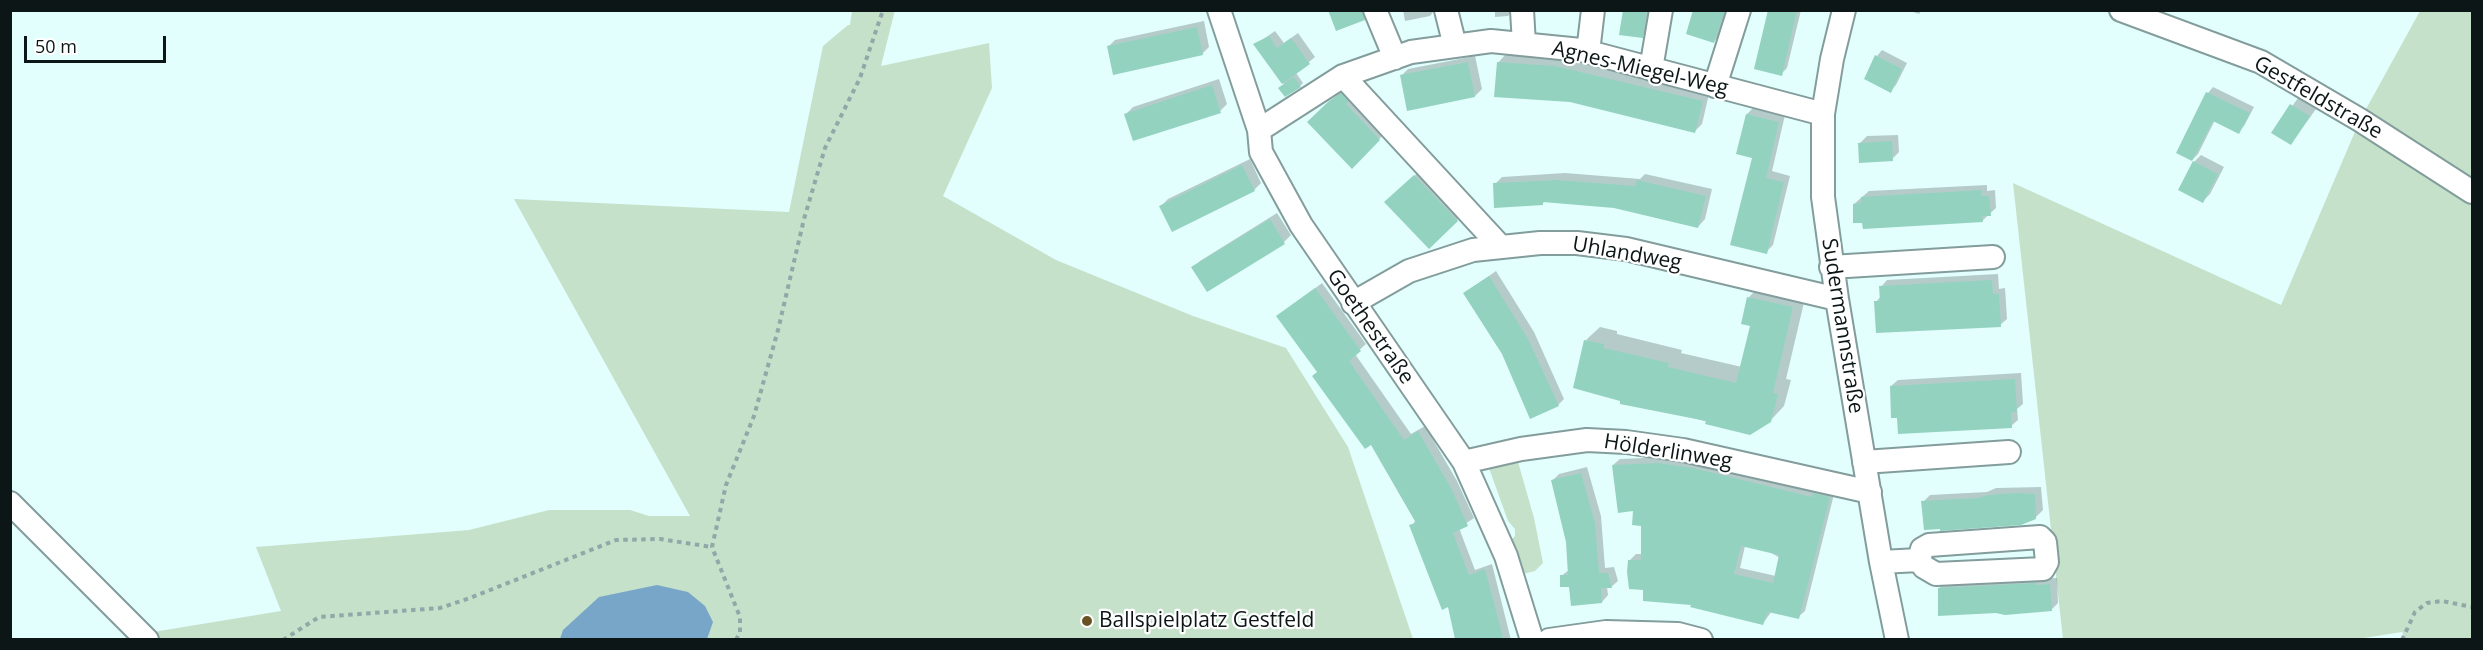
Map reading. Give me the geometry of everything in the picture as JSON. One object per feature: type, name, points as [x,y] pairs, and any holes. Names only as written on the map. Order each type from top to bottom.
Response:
[{"type":"street","name":"Goethestraße","points":[[1220,10],[1259,130],[1261,152],[1301,225],[1464,462],[1506,556],[1532,639]]},
{"type":"street","points":[[1375,10],[1395,58]]},
{"type":"street","points":[[1446,10],[1455,46]]},
{"type":"street","points":[[1522,10],[1524,44]]},
{"type":"street","points":[[1588,52],[1593,10]]},
{"type":"street","points":[[1651,69],[1661,10]]},
{"type":"street","points":[[1715,86],[1739,10]]},
{"type":"street","name":"Sudermannstraße","points":[[1844,10],[1832,59],[1824,114],[1823,197],[1831,267],[1896,639]]},
{"type":"street","name":"Gestfeldstraße","points":[[2121,10],[2261,62],[2360,120],[2472,192]]},
{"type":"street","name":"Agnes-Miegel-Weg","points":[[1259,130],[1343,76],[1411,52],[1491,41],[1588,52],[1824,114]]},
{"type":"street","points":[[1343,76],[1500,246]]},
{"type":"street","name":"Uhlandweg","points":[[1353,303],[1409,271],[1473,250],[1500,246],[1577,243],[1626,249],[1837,299]]},
{"type":"street","points":[[1831,267],[1993,258]]},
{"type":"street","name":"Hölderlinweg","points":[[1464,462],[1521,449],[1587,440],[1626,442],[1683,450],[1870,492]]},
{"type":"street","points":[[1864,462],[2009,452]]},
{"type":"street","points":[[10,503],[147,639]]},
{"type":"street","points":[[2040,537],[2045,542],[2047,562],[2043,568],[1936,574],[1924,567],[1919,560],[1922,549],[1929,544],[2040,537]]},
{"type":"street","points":[[1881,562],[1919,560]]},
{"type":"street","points":[[1549,639],[1606,632],[1678,634],[1701,639]]},
{"type":"path","points":[[741,639],[740,617],[712,547],[726,485],[754,416],[778,330],[804,219],[825,148],[860,78],[883,10]]},
{"type":"path","points":[[283,639],[319,617],[440,608],[616,540],[660,539],[712,547]]},
{"type":"path","points":[[2402,639],[2415,612],[2427,603],[2442,601],[2472,607]]},
{"type":"path","points":[[736,639],[740,632]]},
{"type":"green space","points":[[895,10],[881,66],[989,43],[992,88],[943,196],[1056,260],[1193,316],[1286,348],[1348,447],[1413,639],[148,640],[141,634],[281,611],[256,547],[469,530],[549,510],[630,510],[649,516],[690,516],[514,199],[789,212],[823,46],[850,25],[852,11]]},
{"type":"green space","points":[[2420,11],[2472,11],[2472,639],[2405,639],[2402,632],[2351,640],[2063,639],[2013,183],[2281,305],[2360,120]]},
{"type":"green space","points":[[1518,462],[1534,518],[1543,563],[1535,571],[1523,574],[1510,541],[1515,536],[1515,529],[1508,521],[1489,468]]},
{"type":"water","points":[[657,585],[688,592],[705,606],[713,622],[707,639],[560,639],[563,630],[599,597]]},
{"type":"building","points":[[1328,10],[1362,10],[1365,20],[1336,31]]},
{"type":"building","points":[[1623,10],[1647,10],[1643,38],[1619,35]]},
{"type":"building","points":[[1693,10],[1725,10],[1714,43],[1686,34]]},
{"type":"building","points":[[1768,10],[1797,10],[1782,76],[1754,69]]},
{"type":"building","points":[[1197,27],[1203,55],[1113,75],[1107,46]]},
{"type":"building","points":[[1269,36],[1277,48],[1291,38],[1310,64],[1282,84],[1253,44]]},
{"type":"building","points":[[1875,55],[1902,69],[1891,93],[1864,79]]},
{"type":"building","points":[[1468,62],[1475,97],[1407,111],[1400,75]]},
{"type":"building","points":[[1497,62],[1555,66],[1703,101],[1695,133],[1570,102],[1494,97]]},
{"type":"building","points":[[1294,77],[1301,87],[1285,97],[1278,88]]},
{"type":"building","points":[[1212,85],[1221,113],[1133,141],[1124,114]]},
{"type":"building","points":[[2206,92],[2250,113],[2239,134],[2213,121],[2192,161],[2176,153]]},
{"type":"building","points":[[1341,93],[1348,101],[1346,104],[1380,140],[1352,169],[1307,122]]},
{"type":"building","points":[[2290,104],[2310,116],[2291,145],[2271,133]]},
{"type":"building","points":[[1746,114],[1779,122],[1766,178],[1784,182],[1767,254],[1730,245],[1752,158],[1736,154]]},
{"type":"building","points":[[1892,141],[1893,161],[1859,163],[1858,143]]},
{"type":"building","points":[[2193,161],[2218,174],[2203,203],[2178,190]]},
{"type":"building","points":[[1242,165],[1255,191],[1172,232],[1159,206]]},
{"type":"building","points":[[1414,175],[1458,221],[1429,249],[1384,202]]},
{"type":"building","points":[[1557,180],[1635,186],[1637,180],[1706,196],[1698,228],[1614,208],[1543,202],[1543,205],[1494,208],[1493,183]]},
{"type":"building","points":[[1981,190],[1981,196],[1989,196],[1991,216],[1982,216],[1983,222],[1863,229],[1862,223],[1853,223],[1853,204],[1861,203],[1861,197]]},
{"type":"building","points":[[1270,219],[1285,244],[1207,292],[1191,267]]},
{"type":"building","points":[[1489,276],[1528,339],[1559,406],[1530,419],[1502,354],[1463,293]]},
{"type":"building","points":[[1992,280],[1993,294],[1999,294],[2001,327],[1876,333],[1874,301],[1880,301],[1879,286]]},
{"type":"building","points":[[1315,288],[1361,351],[1349,361],[1404,440],[1418,431],[1451,488],[1468,526],[1453,533],[1469,575],[1485,569],[1503,637],[1455,639],[1448,607],[1442,610],[1409,525],[1416,523],[1371,445],[1365,449],[1312,376],[1317,372],[1276,316]]},
{"type":"building","points":[[1747,297],[1793,307],[1773,393],[1778,394],[1771,422],[1750,435],[1705,424],[1706,421],[1620,404],[1620,401],[1573,388],[1584,340],[1604,344],[1604,348],[1669,363],[1668,367],[1736,383],[1750,326],[1741,324]]},
{"type":"building","points":[[2015,379],[2017,412],[2011,412],[2012,428],[1898,434],[1897,418],[1891,418],[1890,386]]},
{"type":"building","points":[[1659,463],[1693,468],[1812,497],[1813,493],[1830,497],[1799,619],[1768,612],[1763,625],[1690,607],[1691,605],[1643,601],[1643,590],[1629,589],[1627,572],[1628,560],[1641,560],[1641,526],[1632,525],[1633,511],[1618,513],[1612,465]],"holes":[[[1741,546],[1779,555],[1773,583],[1734,574]]]},
{"type":"building","points":[[1581,473],[1595,523],[1599,573],[1608,573],[1612,588],[1601,588],[1602,603],[1571,606],[1569,587],[1560,587],[1560,575],[1568,575],[1566,542],[1551,480]]},
{"type":"building","points":[[2035,494],[2036,519],[2021,525],[1940,531],[1940,529],[1924,530],[1921,501],[1979,498],[1987,495]]},
{"type":"building","points":[[2035,583],[2035,585],[2050,584],[2052,611],[2005,615],[1996,613],[1938,616],[1938,588]]},
{"type":"place","name":"Ballspielplatz Gestfeld","points":[[1087,621]]}]
